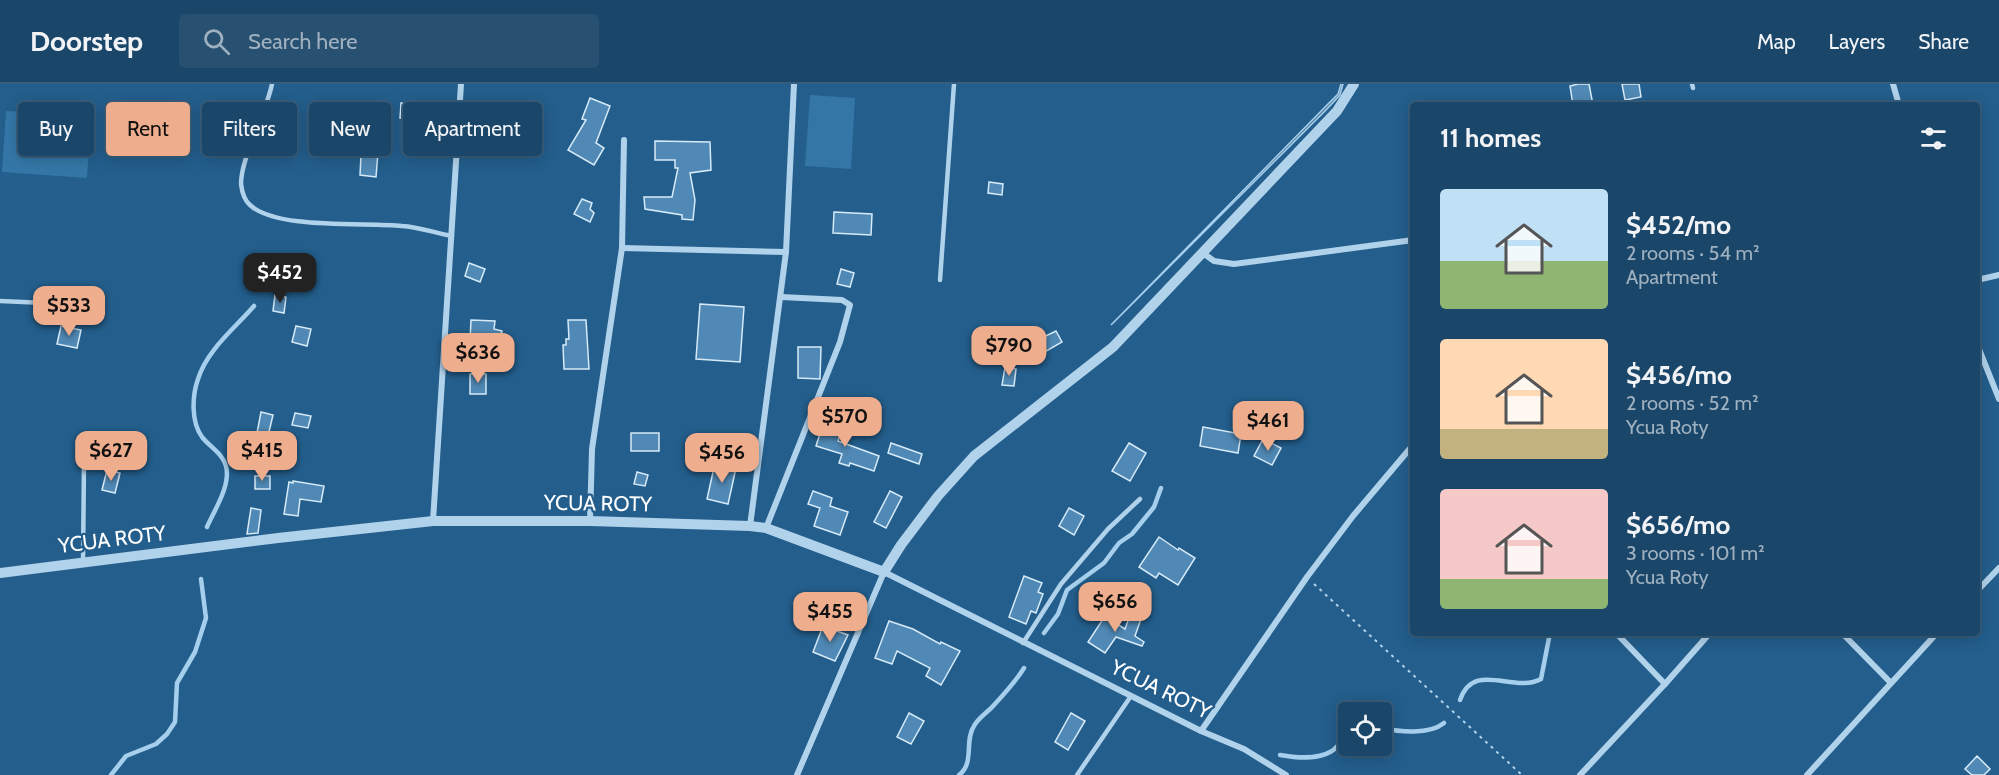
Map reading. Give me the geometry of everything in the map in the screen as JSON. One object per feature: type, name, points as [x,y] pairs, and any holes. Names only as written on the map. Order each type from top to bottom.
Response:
[{"type":"street","points":[[433,521],[461,84]]},
{"type":"street","points":[[750,526],[786,252],[794,84]]},
{"type":"street","points":[[797,775],[884,572],[931,505],[974,456],[1113,347],[1337,111],[1354,84]]},
{"type":"street","points":[[1893,84],[1898,102]]},
{"type":"street","points":[[590,521],[592,449],[622,248],[624,140]]},
{"type":"street","points":[[1203,253],[1214,261],[1234,264],[1410,240]]},
{"type":"street","points":[[622,248],[786,252]]},
{"type":"street","points":[[1980,279],[1999,275]]},
{"type":"street","points":[[766,528],[840,342],[850,305],[842,300],[781,297]]},
{"type":"street","points":[[1980,352],[1999,399]]},
{"type":"street","points":[[1201,731],[1307,577],[1353,516],[1410,448]]},
{"type":"street","name":"YCUA ROTY","points":[[0,573],[433,521],[590,521],[766,528],[884,572],[1201,731],[1244,749],[1286,775]]},
{"type":"street","points":[[1980,588],[1999,568]]},
{"type":"street","points":[[1619,636],[1665,684]]},
{"type":"street","points":[[1580,775],[1707,636]]},
{"type":"street","points":[[1845,636],[1890,682]]},
{"type":"street","points":[[1807,775],[1934,636]]},
{"type":"lane","points":[[272,84],[269,101],[241,182],[242,194],[248,204],[259,212],[282,219],[333,224],[403,226],[452,236]]},
{"type":"lane","points":[[940,280],[954,84]]},
{"type":"lane","points":[[0,301],[91,305]]},
{"type":"lane","points":[[83,563],[84,461]]},
{"type":"lane","points":[[1023,643],[1066,578],[1108,529],[1140,499]]},
{"type":"lane","points":[[1077,775],[1131,696]]},
{"type":"path","points":[[1307,577],[1522,775]]},
{"type":"shaded area","points":[[1343,84],[1340,95],[1327,109],[1111,325],[1338,94]]},
{"type":"shaded area","points":[[810,95],[855,98],[851,169],[805,166]]},
{"type":"shaded area","points":[[6,111],[18,112],[18,156],[88,156],[87,178],[2,172]]},
{"type":"building","points":[[1589,84],[1592,102],[1573,102],[1570,86]]},
{"type":"building","points":[[1622,84],[1639,84],[1641,97],[1625,100]]},
{"type":"building","points":[[590,98],[610,106],[596,143],[604,148],[594,165],[568,150],[586,120],[582,119]]},
{"type":"building","points":[[401,103],[403,103],[403,118],[400,118]]},
{"type":"building","points":[[655,141],[710,142],[711,170],[690,173],[695,200],[693,220],[682,219],[682,215],[645,209],[644,197],[672,197],[678,168],[675,168],[675,160],[655,160]]},
{"type":"building","points":[[361,156],[378,156],[376,177],[360,175]]},
{"type":"building","points":[[989,182],[1003,184],[1002,195],[988,193]]},
{"type":"building","points":[[582,199],[592,203],[590,209],[594,213],[590,222],[574,214]]},
{"type":"building","points":[[834,212],[872,214],[871,235],[833,233]]},
{"type":"building","points":[[469,263],[485,269],[480,282],[465,276]]},
{"type":"building","points":[[841,269],[854,273],[850,287],[837,284]]},
{"type":"building","points":[[275,295],[286,297],[284,313],[273,311]]},
{"type":"building","points":[[700,304],[744,307],[740,362],[696,359]]},
{"type":"building","points":[[471,320],[495,321],[494,329],[502,331],[499,342],[470,341]]},
{"type":"building","points":[[568,320],[586,320],[589,369],[564,369],[563,345],[566,345],[566,339],[569,339]]},
{"type":"building","points":[[61,326],[81,330],[77,348],[57,344]]},
{"type":"building","points":[[296,326],[311,329],[307,346],[292,342]]},
{"type":"building","points":[[1056,331],[1062,342],[1029,361],[1024,351],[1035,346],[1033,342]]},
{"type":"building","points":[[798,347],[821,347],[820,379],[798,378]]},
{"type":"building","points":[[1005,367],[1016,369],[1014,386],[1002,385]]},
{"type":"building","points":[[470,374],[486,374],[486,394],[470,394]]},
{"type":"building","points":[[261,412],[273,415],[268,436],[257,433]]},
{"type":"building","points":[[295,413],[311,416],[308,428],[292,425]]},
{"type":"building","points":[[824,421],[843,427],[838,441],[879,456],[874,471],[850,463],[849,466],[839,463],[842,454],[816,446]]},
{"type":"building","points":[[1203,427],[1241,434],[1238,453],[1200,446]]},
{"type":"building","points":[[631,433],[659,433],[659,451],[631,451]]},
{"type":"building","points":[[1263,439],[1281,448],[1272,465],[1254,456]]},
{"type":"building","points":[[891,443],[922,454],[919,464],[888,453]]},
{"type":"building","points":[[1129,443],[1146,453],[1130,481],[1112,471]]},
{"type":"building","points":[[715,463],[736,468],[728,504],[707,499]]},
{"type":"building","points":[[107,470],[120,473],[115,493],[102,490]]},
{"type":"building","points":[[637,472],[648,475],[645,486],[634,484]]},
{"type":"building","points":[[255,476],[270,476],[270,489],[255,489]]},
{"type":"building","points":[[293,481],[324,486],[321,502],[300,499],[298,516],[284,514],[289,482],[293,483]]},
{"type":"building","points":[[813,491],[832,498],[830,506],[848,512],[840,535],[814,526],[820,508],[808,504]]},
{"type":"building","points":[[890,491],[902,497],[886,528],[874,522]]},
{"type":"building","points":[[251,508],[261,510],[258,533],[247,534]]},
{"type":"building","points":[[1069,508],[1084,516],[1074,535],[1059,526]]},
{"type":"building","points":[[1159,537],[1195,558],[1178,585],[1159,573],[1156,578],[1139,567]]},
{"type":"building","points":[[1024,576],[1042,583],[1038,592],[1043,594],[1036,613],[1031,611],[1026,624],[1009,617]]},
{"type":"building","points":[[1130,615],[1141,619],[1135,636],[1144,642],[1142,646],[1116,637],[1105,653],[1088,642],[1105,616],[1125,629]]},
{"type":"building","points":[[889,621],[913,629],[940,644],[941,642],[960,651],[941,685],[926,676],[930,668],[897,651],[892,664],[875,658]]},
{"type":"building","points":[[823,626],[848,635],[835,661],[813,652]]},
{"type":"building","points":[[909,713],[924,721],[911,744],[897,737]]},
{"type":"building","points":[[1071,713],[1085,721],[1068,750],[1055,742]]},
{"type":"building","points":[[1977,756],[1990,769],[1984,775],[1972,775],[1965,769]]},
{"type":"waterway","points":[[207,527],[221,497],[227,473],[222,458],[198,431],[194,417],[196,386],[202,368],[214,349],[254,306]]},
{"type":"waterway","points":[[1044,633],[1058,614],[1067,590],[1104,563],[1119,543],[1132,534],[1154,507],[1161,488]]},
{"type":"waterway","points":[[111,775],[126,756],[156,744],[175,722],[177,683],[195,652],[206,618],[201,579]]},
{"type":"waterway","points":[[1460,700],[1466,688],[1475,682],[1495,680],[1530,683],[1541,679],[1549,636]]},
{"type":"waterway","points":[[959,775],[967,764],[971,732],[976,723],[992,708],[1024,668]]},
{"type":"waterway","points":[[1392,729],[1423,731],[1444,723]]},
{"type":"waterway","points":[[1280,755],[1320,756],[1332,751],[1338,745]]}]
